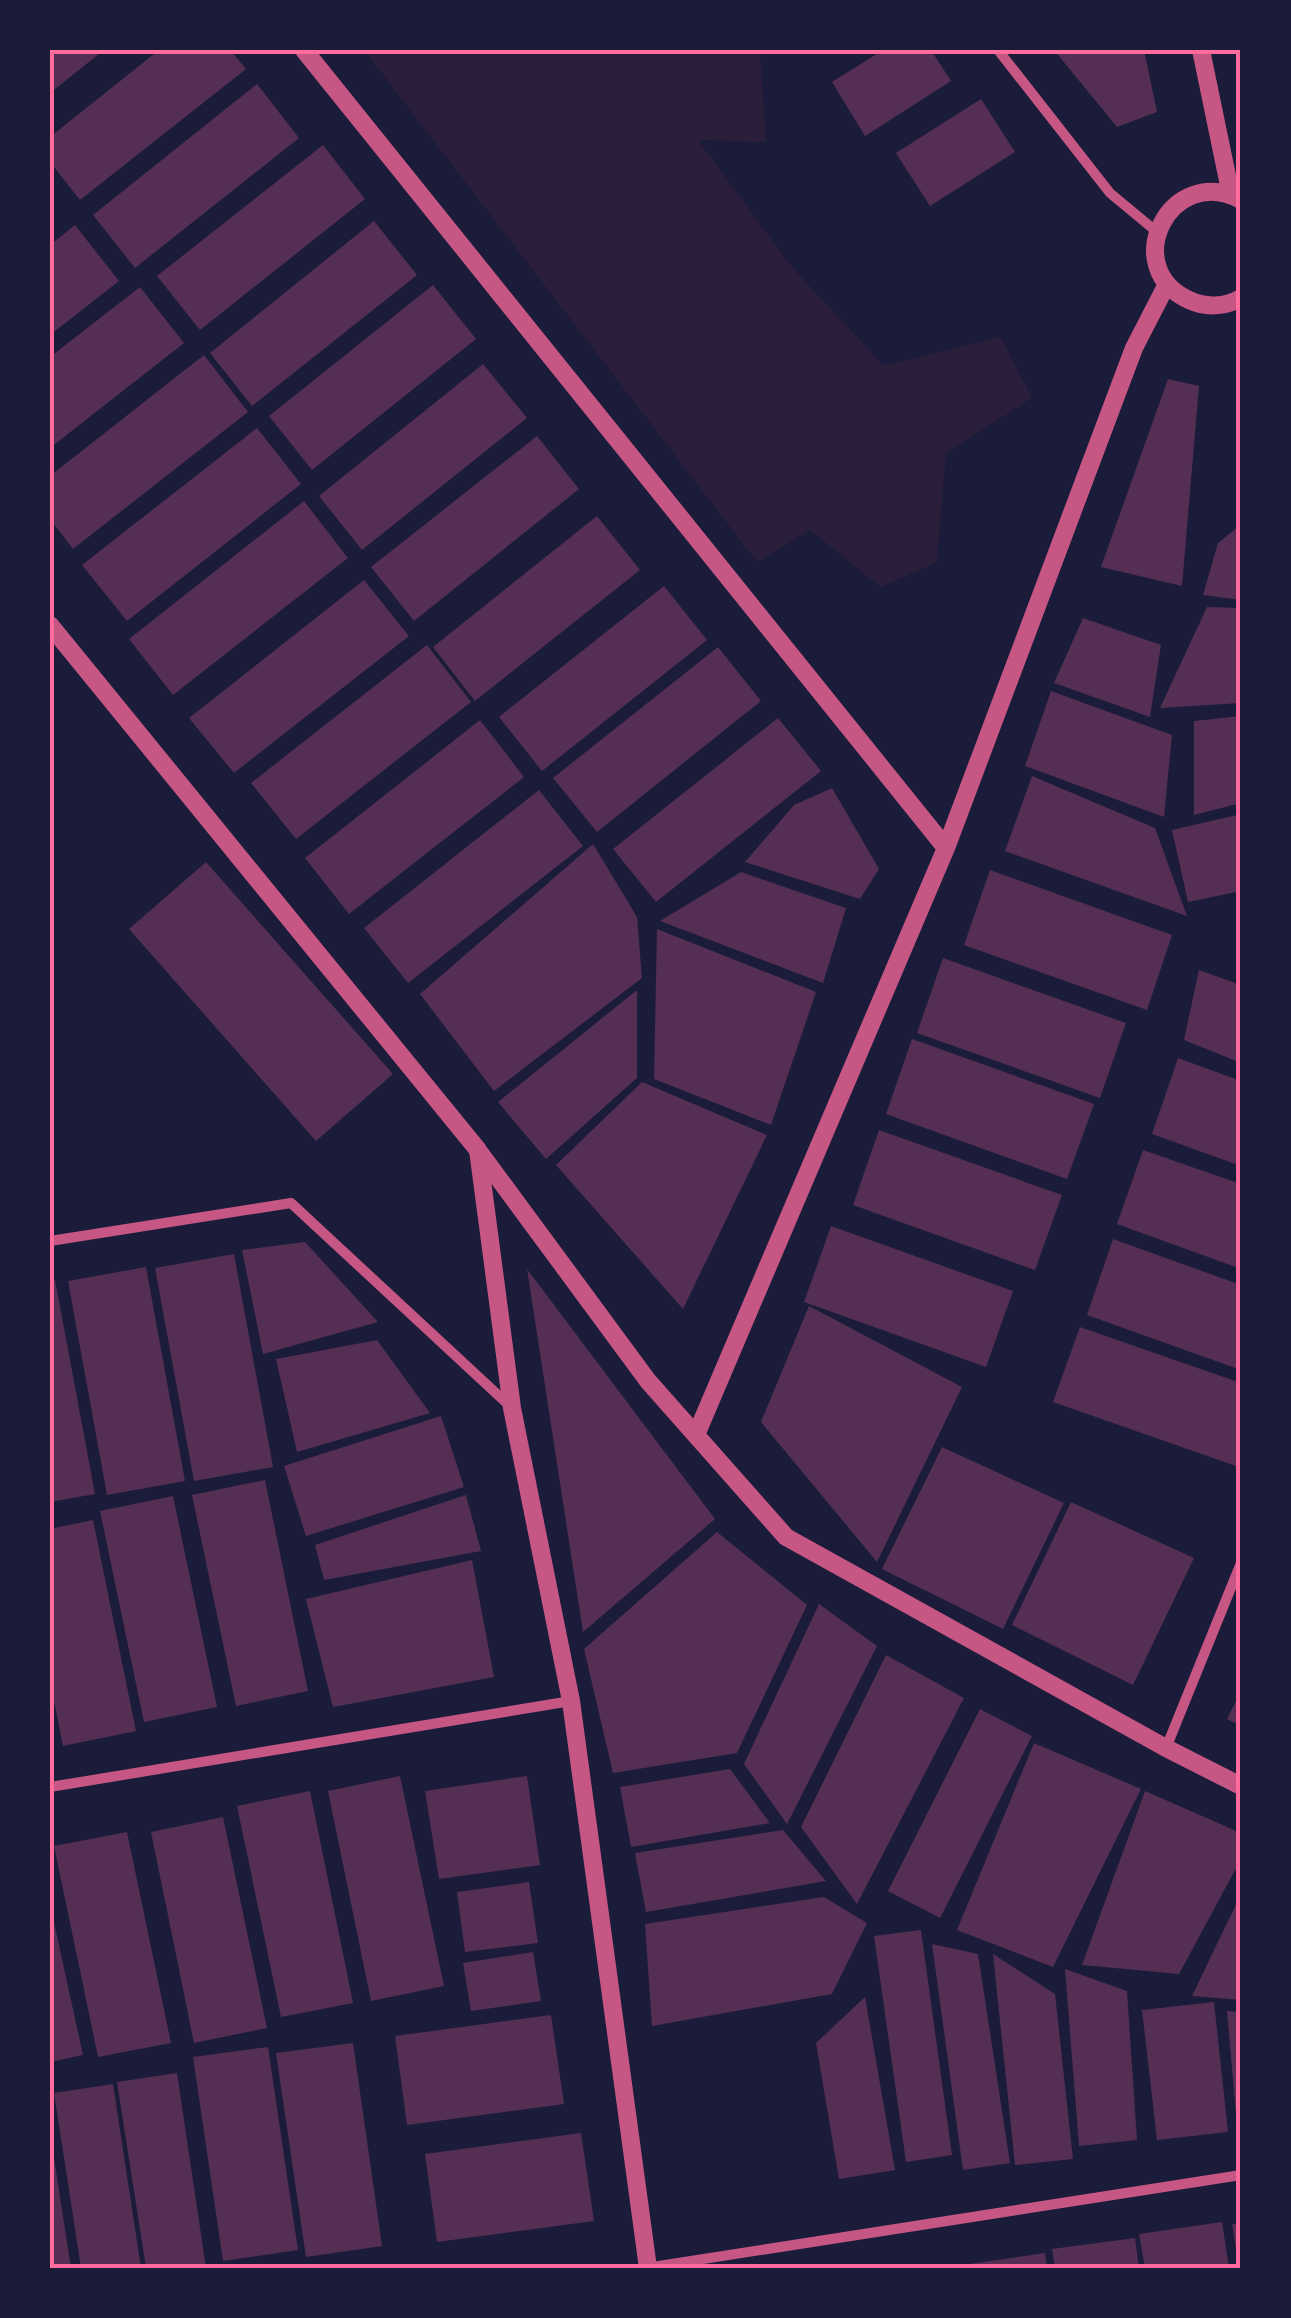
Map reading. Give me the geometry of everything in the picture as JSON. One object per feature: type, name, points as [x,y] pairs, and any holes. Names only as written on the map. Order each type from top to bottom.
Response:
[{"type":"street","points":[[304,50],[946,848]]},
{"type":"street","points":[[998,50],[1110,193],[1157,232]]},
{"type":"street","points":[[1201,50],[1236,197],[1212,191],[1178,202],[1165,215],[1154,250],[1158,268],[1181,296],[1198,304],[1217,306],[1241,298]]},
{"type":"street","points":[[696,1435],[946,848],[1134,348],[1168,284]]},
{"type":"street","points":[[50,625],[478,1150],[648,1381],[786,1536],[1241,1786]]},
{"type":"street","points":[[478,1150],[512,1408],[572,1700],[647,2268],[1241,2175]]},
{"type":"street","points":[[50,1241],[291,1203],[512,1408]]},
{"type":"street","points":[[1166,1748],[1241,1563]]},
{"type":"street","points":[[50,1787],[572,1700]]},
{"type":"shaded area","points":[[364,50],[760,50],[766,142],[698,140],[791,266],[884,366],[1001,337],[1032,398],[946,453],[937,562],[881,587],[810,530],[757,562]]},
{"type":"building","points":[[50,50],[104,50],[50,93]]},
{"type":"building","points":[[159,50],[230,50],[246,69],[80,200],[50,162],[50,137]]},
{"type":"building","points":[[883,50],[931,50],[951,81],[865,136],[832,82]]},
{"type":"building","points":[[1054,50],[1144,50],[1157,112],[1117,127]]},
{"type":"building","points":[[257,84],[299,138],[135,268],[93,215]]},
{"type":"building","points":[[981,99],[1015,152],[930,206],[896,153]]},
{"type":"building","points":[[323,145],[365,199],[200,330],[157,276]]},
{"type":"building","points":[[374,221],[417,275],[252,406],[210,353]]},
{"type":"building","points":[[75,225],[119,281],[50,335],[50,245]]},
{"type":"building","points":[[433,285],[476,339],[312,470],[269,416]]},
{"type":"building","points":[[140,287],[184,343],[50,448],[50,357]]},
{"type":"building","points":[[204,355],[248,412],[73,549],[50,519],[50,476]]},
{"type":"building","points":[[483,364],[527,418],[362,550],[319,496]]},
{"type":"building","points":[[1168,379],[1199,386],[1182,586],[1101,567]]},
{"type":"building","points":[[257,428],[301,484],[127,621],[82,565]]},
{"type":"building","points":[[537,436],[579,489],[414,621],[371,567]]},
{"type":"building","points":[[304,501],[348,558],[173,695],[129,639]]},
{"type":"building","points":[[597,516],[640,570],[475,701],[433,647]]},
{"type":"building","points":[[1238,527],[1241,600],[1203,595],[1218,543]]},
{"type":"building","points":[[364,580],[409,636],[234,773],[189,718]]},
{"type":"building","points":[[664,586],[707,640],[542,771],[499,717]]},
{"type":"building","points":[[1207,607],[1241,608],[1241,703],[1160,708]]},
{"type":"building","points":[[1083,618],[1161,645],[1150,717],[1054,683]]},
{"type":"building","points":[[427,645],[471,702],[296,839],[251,783]]},
{"type":"building","points":[[718,647],[761,701],[597,832],[553,778]]},
{"type":"building","points":[[1051,691],[1172,735],[1164,817],[1025,766]]},
{"type":"building","points":[[1241,716],[1241,803],[1194,815],[1194,721]]},
{"type":"building","points":[[778,718],[821,771],[656,902],[613,849]]},
{"type":"building","points":[[480,720],[524,777],[349,914],[305,858]]},
{"type":"building","points":[[1032,776],[1155,828],[1187,916],[1005,851]]},
{"type":"building","points":[[832,788],[879,869],[860,899],[745,862],[794,805]]},
{"type":"building","points":[[539,790],[583,846],[408,983],[364,928]]},
{"type":"building","points":[[1241,814],[1241,891],[1188,902],[1172,830]]},
{"type":"building","points":[[593,844],[637,917],[642,978],[494,1091],[420,994]]},
{"type":"building","points":[[206,862],[393,1074],[316,1141],[129,929]]},
{"type":"building","points":[[990,870],[1172,935],[1147,1010],[964,945]]},
{"type":"building","points":[[741,872],[846,908],[823,983],[660,921]]},
{"type":"building","points":[[657,929],[816,992],[771,1125],[654,1079]]},
{"type":"building","points":[[943,958],[1126,1023],[1100,1098],[917,1033]]},
{"type":"building","points":[[1199,970],[1241,985],[1241,1063],[1184,1040]]},
{"type":"building","points":[[637,990],[637,1078],[546,1159],[498,1102]]},
{"type":"building","points":[[912,1039],[1094,1104],[1067,1179],[886,1114]]},
{"type":"building","points":[[1178,1058],[1241,1081],[1241,1166],[1152,1134]]},
{"type":"building","points":[[642,1082],[767,1135],[683,1309],[556,1165]]},
{"type":"building","points":[[879,1130],[1062,1195],[1035,1270],[853,1205]]},
{"type":"building","points":[[1143,1150],[1241,1184],[1241,1269],[1117,1224]]},
{"type":"building","points":[[831,1226],[1013,1291],[986,1367],[804,1302]]},
{"type":"building","points":[[1113,1239],[1241,1285],[1241,1370],[1087,1315]]},
{"type":"building","points":[[305,1242],[378,1322],[263,1354],[242,1250]]},
{"type":"building","points":[[234,1254],[273,1467],[194,1481],[155,1268]]},
{"type":"building","points":[[146,1267],[185,1481],[107,1495],[68,1281]]},
{"type":"building","points":[[527,1269],[715,1519],[583,1632]]},
{"type":"building","points":[[55,1280],[95,1494],[50,1502],[50,1281]]},
{"type":"building","points":[[809,1306],[962,1387],[877,1562],[761,1422]]},
{"type":"building","points":[[1080,1327],[1241,1383],[1241,1451],[1236,1466],[1053,1402]]},
{"type":"building","points":[[377,1340],[430,1413],[297,1452],[276,1359]]},
{"type":"building","points":[[441,1416],[464,1487],[306,1536],[284,1466]]},
{"type":"building","points":[[942,1447],[1064,1503],[1003,1629],[882,1569]]},
{"type":"building","points":[[265,1480],[308,1691],[236,1706],[192,1495]]},
{"type":"building","points":[[466,1495],[481,1551],[324,1580],[315,1545]]},
{"type":"building","points":[[173,1496],[217,1707],[144,1722],[100,1511]]},
{"type":"building","points":[[1071,1502],[1194,1558],[1133,1685],[1012,1625]]},
{"type":"building","points":[[93,1520],[136,1731],[63,1746],[50,1681],[50,1529]]},
{"type":"building","points":[[717,1532],[807,1605],[737,1753],[613,1773],[584,1649]]},
{"type":"building","points":[[472,1560],[494,1677],[333,1707],[306,1599]]},
{"type":"building","points":[[819,1604],[877,1646],[787,1824],[744,1764]]},
{"type":"building","points":[[886,1655],[964,1698],[857,1904],[801,1827]]},
{"type":"building","points":[[1241,1691],[1241,1726],[1227,1719]]},
{"type":"building","points":[[980,1709],[1032,1736],[940,1918],[888,1891]]},
{"type":"building","points":[[1034,1743],[1141,1789],[1053,1967],[957,1930]]},
{"type":"building","points":[[730,1769],[770,1823],[631,1847],[620,1787]]},
{"type":"building","points":[[400,1776],[444,1986],[371,2001],[328,1791]]},
{"type":"building","points":[[527,1776],[540,1865],[439,1879],[425,1791]]},
{"type":"building","points":[[310,1791],[353,2003],[281,2017],[237,1806]]},
{"type":"building","points":[[1145,1791],[1241,1833],[1241,1859],[1179,1974],[1082,1965]]},
{"type":"building","points":[[223,1817],[267,2028],[194,2043],[151,1832]]},
{"type":"building","points":[[783,1830],[826,1881],[646,1912],[635,1853]]},
{"type":"building","points":[[127,1832],[171,2043],[98,2057],[54,1846]]},
{"type":"building","points":[[529,1882],[538,1943],[465,1952],[457,1892]]},
{"type":"building","points":[[1241,1894],[1241,2000],[1192,1996]]},
{"type":"building","points":[[824,1897],[867,1923],[832,1994],[652,2026],[645,1924]]},
{"type":"building","points":[[50,1904],[83,2055],[50,2062]]},
{"type":"building","points":[[921,1930],[952,2155],[906,2162],[874,1936]]},
{"type":"building","points":[[932,1944],[978,1954],[1010,2163],[963,2170]]},
{"type":"building","points":[[533,1952],[541,2001],[471,2011],[463,1963]]},
{"type":"building","points":[[993,1954],[1055,1994],[1073,2159],[1015,2165]]},
{"type":"building","points":[[1065,1969],[1127,1991],[1137,2140],[1079,2146]]},
{"type":"building","points":[[865,1997],[895,2170],[839,2179],[816,2043]]},
{"type":"building","points":[[1214,2002],[1228,2132],[1157,2140],[1142,2010]]},
{"type":"building","points":[[1227,2011],[1241,2012],[1241,2127],[1237,2127]]},
{"type":"building","points":[[551,2015],[564,2104],[407,2125],[395,2036]]},
{"type":"building","points":[[353,2043],[382,2246],[306,2257],[276,2053]]},
{"type":"building","points":[[268,2047],[298,2250],[223,2261],[193,2057]]},
{"type":"building","points":[[177,2073],[206,2268],[146,2268],[117,2082]]},
{"type":"building","points":[[113,2084],[141,2268],[81,2268],[54,2093]]},
{"type":"building","points":[[581,2133],[594,2221],[437,2242],[425,2154]]},
{"type":"building","points":[[52,2145],[71,2268],[50,2268]]},
{"type":"building","points":[[1222,2222],[1229,2268],[1145,2268],[1139,2234]]},
{"type":"building","points":[[1241,2223],[1241,2266],[1239,2267],[1232,2224]]},
{"type":"building","points":[[1135,2238],[1139,2268],[1055,2268],[1052,2249]]},
{"type":"building","points":[[1045,2253],[1047,2268],[963,2268],[963,2265]]}]
